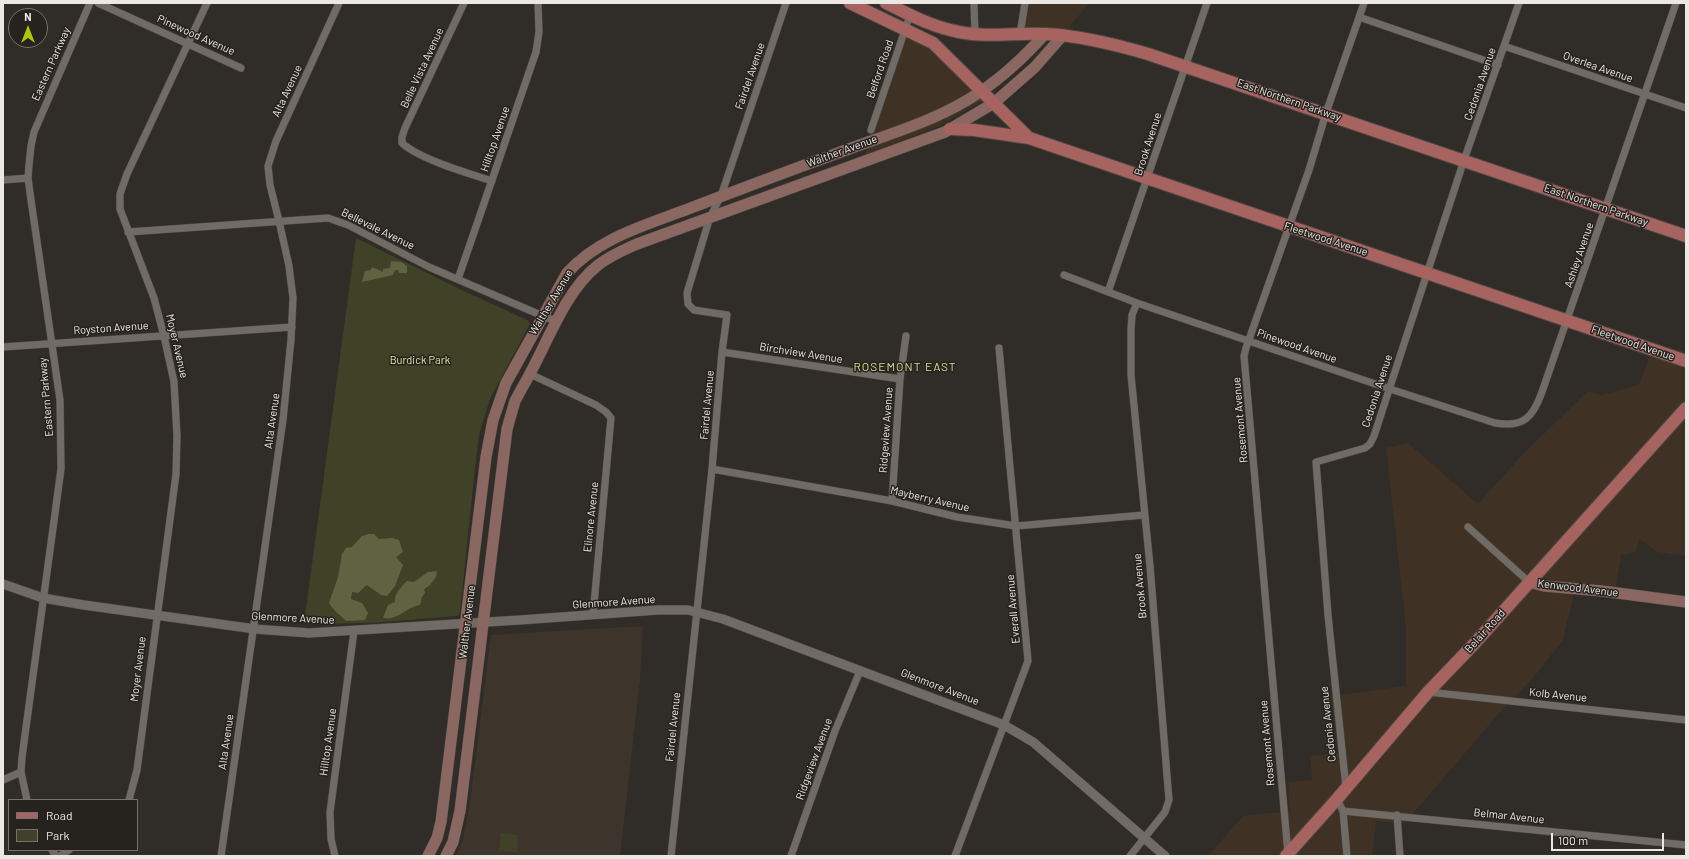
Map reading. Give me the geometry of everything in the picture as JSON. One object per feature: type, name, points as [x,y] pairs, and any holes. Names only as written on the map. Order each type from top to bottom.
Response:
[{"type":"main road","points":[[850,3],[933,43],[981,91]]},
{"type":"main road","name":"East Northern Parkway","points":[[886,3],[922,21],[940,27],[975,34],[1063,35],[1106,42],[1185,66],[1326,113],[1686,236]]},
{"type":"main road","name":"Walther Avenue","points":[[428,856],[437,838],[441,822],[486,457],[493,420],[506,383],[567,273],[585,255],[614,238],[721,196],[915,124],[946,110],[981,91],[1026,54],[1045,34]]},
{"type":"main road","name":"Walther Avenue","points":[[446,856],[454,842],[457,827],[505,441],[515,402],[573,293],[586,276],[597,266],[608,258],[637,244],[920,142],[950,129],[994,103],[1035,67],[1063,35]]},
{"type":"main road","name":"Fleetwood Avenue","points":[[981,91],[1029,138],[1287,227],[1427,272],[1686,361]]},
{"type":"main road","points":[[950,129],[974,130],[1029,138]]},
{"type":"main road","name":"Belair Road","points":[[1287,855],[1428,692],[1474,644],[1686,408]]},
{"type":"main road","name":"Kenwood Avenue","points":[[1529,582],[1544,586],[1602,591],[1686,602]]},
{"type":"street","name":"Eastern Parkway","points":[[27,799],[21,772],[23,749],[61,469],[60,400],[28,178],[31,146],[39,118],[90,3]]},
{"type":"street","name":"Pinewood Avenue","points":[[98,3],[241,68]]},
{"type":"street","name":"Moyer Avenue","points":[[129,799],[137,770],[176,474],[178,436],[174,382],[164,336],[154,298],[120,209],[120,194],[127,174],[207,3]]},
{"type":"street","name":"Alta Avenue","points":[[221,856],[283,420],[292,327],[292,298],[289,266],[280,221],[270,185],[268,172],[269,158],[339,3]]},
{"type":"street","name":"Belle Vista Avenue","points":[[464,3],[420,100],[405,128],[402,143],[412,150],[429,158],[492,182]]},
{"type":"street","name":"Hilltop Avenue","points":[[458,279],[536,52],[539,32],[538,3]]},
{"type":"street","name":"Fairdel Avenue","points":[[671,856],[712,469],[722,352],[728,315],[694,310],[688,304],[687,293],[710,217],[721,196],[786,3]]},
{"type":"street","points":[[974,3],[975,34]]},
{"type":"street","points":[[1020,34],[1025,3]]},
{"type":"street","name":"Brook Avenue","points":[[1108,292],[1207,3]]},
{"type":"street","name":"Rosemont Avenue","points":[[1287,855],[1244,356],[1287,227],[1309,170],[1326,113],[1364,3]]},
{"type":"street","name":"Cedonia Avenue","points":[[1346,788],[1328,615],[1316,462],[1360,450],[1370,444],[1390,389],[1464,160],[1519,3]]},
{"type":"street","name":"Ashley Avenue","points":[[1526,420],[1534,412],[1538,404],[1676,3]]},
{"type":"street","name":"Belford Road","points":[[871,130],[910,15]]},
{"type":"street","points":[[1359,17],[1498,65]]},
{"type":"street","name":"Overlea Avenue","points":[[1504,46],[1644,95],[1686,108]]},
{"type":"street","points":[[3,180],[28,178]]},
{"type":"street","name":"Bellevale Avenue","points":[[128,232],[328,218],[341,221],[429,267],[550,320],[558,319]]},
{"type":"street","name":"Pinewood Avenue","points":[[1064,275],[1137,303],[1495,423],[1508,424],[1526,420]]},
{"type":"street","name":"Brook Avenue","points":[[1130,856],[1165,812],[1169,800],[1130,345],[1132,315],[1137,303]]},
{"type":"street","name":"Royston Avenue","points":[[3,347],[292,327]]},
{"type":"street","name":"Ridgeview Avenue","points":[[892,501],[900,379],[906,336]]},
{"type":"street","name":"Everall Avenue","points":[[954,856],[1028,661],[1016,526],[1008,459],[999,348]]},
{"type":"street","name":"Birchview Avenue","points":[[722,352],[900,379]]},
{"type":"street","name":"Elinore Avenue","points":[[530,374],[596,405],[610,416],[611,421],[593,615]]},
{"type":"street","name":"Mayberry Avenue","points":[[712,469],[892,501],[957,518],[1016,526],[1144,515]]},
{"type":"street","name":"Kenwood Avenue","points":[[1468,527],[1529,582]]},
{"type":"street","name":"Glenmore Avenue","points":[[3,584],[43,598],[84,605],[254,629],[308,633],[658,610],[696,611],[723,619],[860,671],[881,677],[1004,725],[1033,742],[1165,856]]},
{"type":"street","name":"Hilltop Avenue","points":[[335,856],[331,840],[330,812],[354,631]]},
{"type":"street","name":"Ridgeview Avenue","points":[[791,856],[835,732],[860,671]]},
{"type":"street","name":"Kolb Avenue","points":[[1428,692],[1686,720]]},
{"type":"street","points":[[3,780],[21,772]]},
{"type":"street","points":[[1337,799],[1343,811],[1347,856]]},
{"type":"street","name":"Belmar Avenue","points":[[1343,811],[1397,815],[1686,845]]},
{"type":"street","points":[[1397,815],[1400,856]]},
{"type":"shaded area","points":[[1025,3],[1089,3],[1061,37],[1019,35]]},
{"type":"shaded area","points":[[906,31],[935,47],[988,98],[937,127],[865,155],[873,127]]},
{"type":"shaded area","points":[[1653,344],[1686,352],[1686,556],[1657,552],[1639,539],[1636,552],[1621,555],[1614,598],[1574,594],[1563,640],[1533,678],[1502,710],[1404,824],[1376,821],[1372,856],[1208,856],[1243,816],[1290,811],[1288,782],[1312,780],[1310,756],[1338,753],[1331,696],[1406,686],[1406,629],[1386,448],[1408,443],[1478,504],[1523,454],[1588,391],[1602,395],[1638,385],[1641,381]]},
{"type":"shaded area","points":[[643,626],[640,680],[620,856],[455,856],[463,841],[470,802],[491,635]]},
{"type":"green space","name":"Burdick Park","points":[[356,238],[529,321],[530,324],[490,399],[479,435],[460,613],[457,616],[361,623],[304,623]]},
{"type":"green space","points":[[391,261],[401,262],[407,266],[407,273],[399,273],[398,270],[395,270],[393,275],[362,282],[365,271],[371,270],[372,267],[383,272],[383,269],[390,268]]},
{"type":"green space","points":[[374,534],[379,539],[392,538],[399,540],[403,552],[396,557],[403,565],[395,586],[387,596],[381,595],[367,585],[358,593],[352,592],[351,599],[362,603],[368,613],[365,620],[346,621],[329,603],[338,577],[342,554],[346,548],[352,547],[362,536]]},
{"type":"green space","points":[[437,571],[436,577],[430,585],[424,589],[425,593],[422,597],[420,605],[410,608],[393,618],[383,618],[388,605],[395,602],[397,593],[407,581],[414,582],[428,572]]},
{"type":"green space","points":[[501,833],[518,835],[517,852],[499,851]]},
{"type":"district","name":"ROSEMONT EAST","points":[[905,367]]}]
